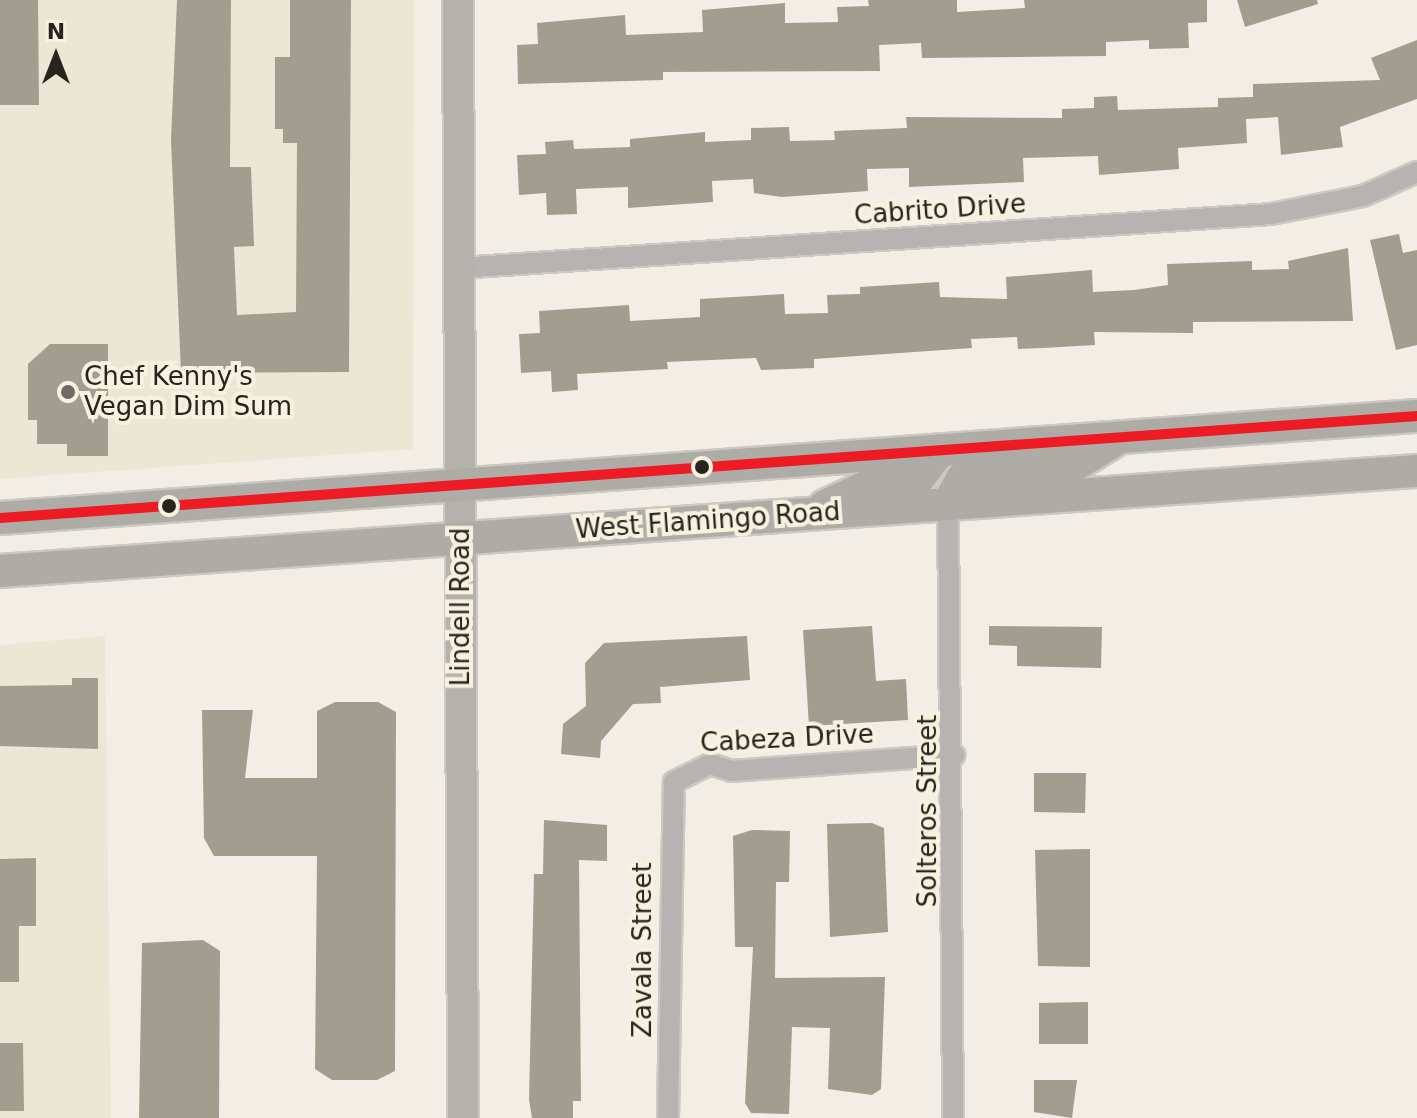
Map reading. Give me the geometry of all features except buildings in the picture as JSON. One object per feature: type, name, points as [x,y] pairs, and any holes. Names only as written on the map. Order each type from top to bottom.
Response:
[{"type":"main road","name":"West Flamingo Road","points":[[0,518],[1417,416]]},
{"type":"main road","points":[[948,504],[962,479],[1070,468],[1120,438]]},
{"type":"main road","points":[[808,514],[870,485],[918,479],[940,450]]},
{"type":"main road","name":"West Flamingo Road","points":[[0,571],[1417,471]]},
{"type":"street","name":"Lindell Road","points":[[458,0],[463,1118]]},
{"type":"street","name":"Cabrito Drive","points":[[459,268],[1271,214],[1363,196],[1417,172]]},
{"type":"street","name":"Solteros Street","points":[[948,504],[954,755],[953,1118]]},
{"type":"street","name":"Cabeza Drive","points":[[674,782],[710,764],[731,771],[954,755]]},
{"type":"street","name":"Zavala Street","points":[[668,1118],[674,782]]},
{"type":"shaded area","points":[[0,0],[414,0],[413,449],[0,479]]},
{"type":"shaded area","points":[[105,636],[111,1118],[0,1118],[0,645]]},
{"type":"transit line","points":[[0,518],[1417,416]]},
{"type":"place","name":"Chef Kenny's Vegan Dim Sum","points":[[68,392]]}]
